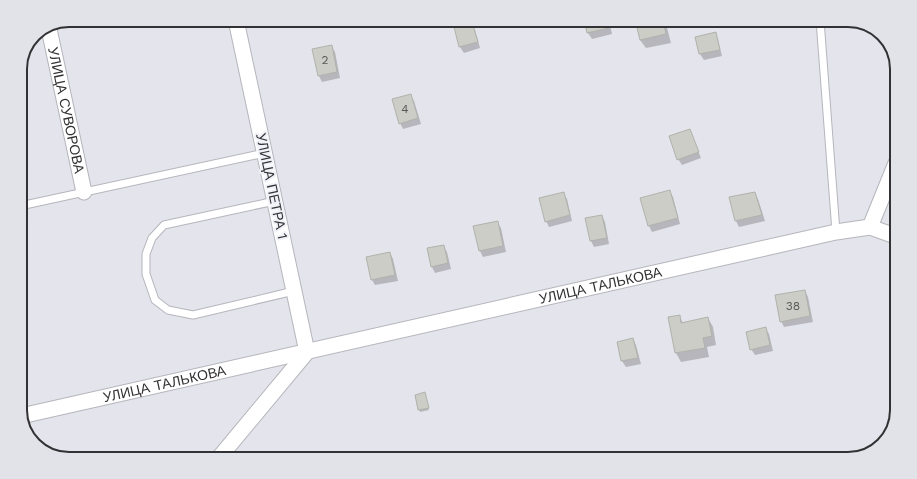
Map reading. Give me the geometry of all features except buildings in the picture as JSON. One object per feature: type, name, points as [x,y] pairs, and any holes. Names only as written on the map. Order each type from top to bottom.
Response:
[{"type":"street","name":"УЛИЦА ПЕТРА 1","points":[[238,27],[307,352]]},
{"type":"street","name":"УЛИЦА СУВОРОВА","points":[[50,32],[84,192]]},
{"type":"street","points":[[870,227],[890,178]]},
{"type":"street","name":"УЛИЦА ТАЛЬКОВА","points":[[27,415],[836,232],[870,227],[890,234]]},
{"type":"street","points":[[224,452],[307,352]]},
{"type":"lane","points":[[821,27],[836,232]]},
{"type":"lane","points":[[27,204],[265,153]]},
{"type":"lane","points":[[275,201],[164,225],[152,238],[146,254],[146,274],[156,300],[168,310],[193,315],[294,291]]}]
